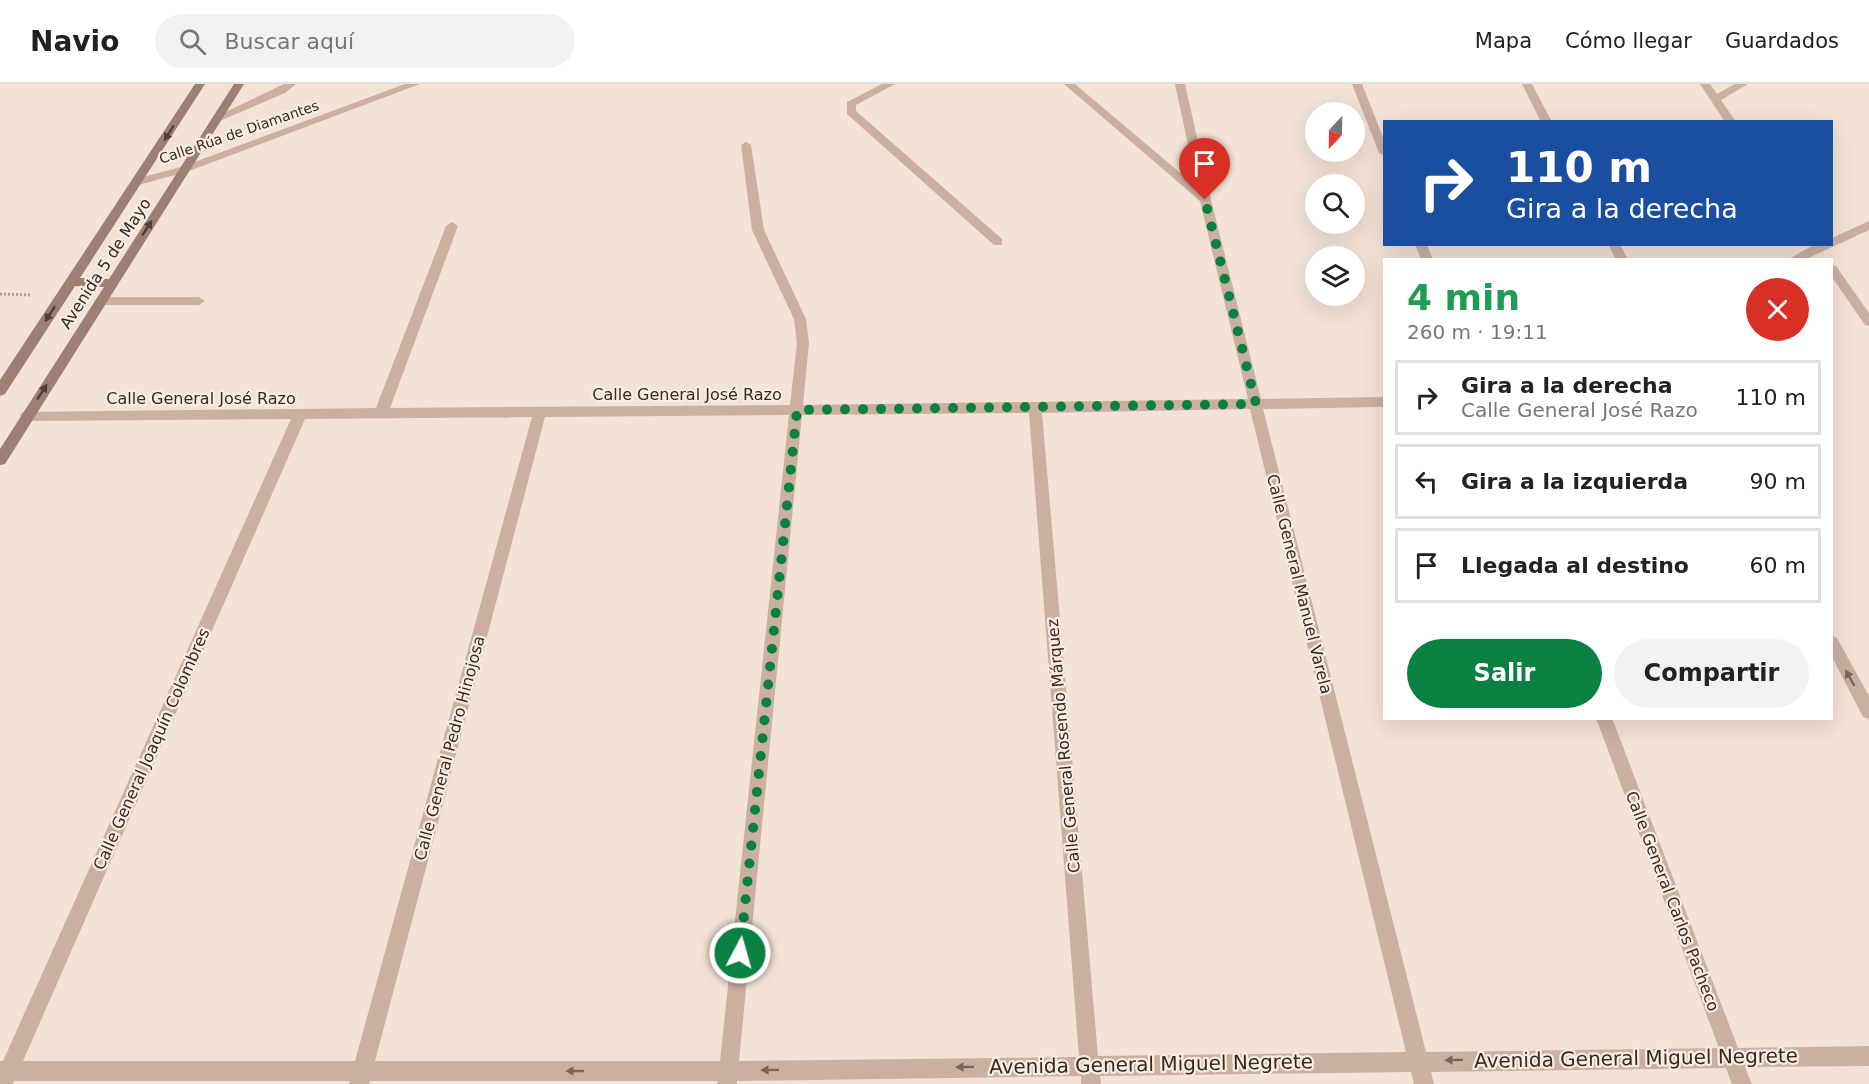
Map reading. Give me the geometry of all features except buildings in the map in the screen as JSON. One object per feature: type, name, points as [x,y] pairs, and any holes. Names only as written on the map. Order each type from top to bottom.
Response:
[{"type":"street","name":"Avenida 5 de Mayo","points":[[0,392],[200,84]]},
{"type":"street","name":"Avenida 5 de Mayo","points":[[0,460],[240,84]]},
{"type":"street","points":[[218,118],[281,91],[291,84]]},
{"type":"street","name":"Calle Rúa de Diamantes","points":[[139,181],[185,169],[415,84]]},
{"type":"street","points":[[890,84],[851,104],[851,112],[998,242]]},
{"type":"street","points":[[1069,84],[1205,200]]},
{"type":"street","name":"Calle General Manuel Varela","points":[[1180,84],[1205,200],[1424,1084]]},
{"type":"street","points":[[1357,84],[1383,150]]},
{"type":"street","points":[[1527,84],[1546,120]]},
{"type":"street","points":[[1705,84],[1730,120]]},
{"type":"street","points":[[1715,99],[1743,84]]},
{"type":"street","points":[[727,1077],[803,343],[800,319],[758,230],[746,145]]},
{"type":"street","points":[[1833,242],[1869,225]]},
{"type":"street","points":[[381,413],[452,226]]},
{"type":"street","points":[[1798,258],[1819,246]]},
{"type":"street","points":[[1833,270],[1869,322]]},
{"type":"street","points":[[72,282],[111,283]]},
{"type":"street","points":[[100,301],[199,301]]},
{"type":"street","name":"Calle General José Razo","points":[[27,416],[1035,408],[1383,402]]},
{"type":"street","name":"Calle General Rosendo Márquez","points":[[1035,408],[1090,1075]]},
{"type":"street","name":"Calle General Pedro Hinojosa","points":[[361,1078],[540,412]]},
{"type":"street","name":"Calle General Joaquín Colombres","points":[[4,1075],[300,414]]},
{"type":"street","points":[[1833,646],[1869,712]]},
{"type":"street","name":"Calle General Carlos Pacheco","points":[[1605,720],[1742,1084]]},
{"type":"street","name":"Avenida General Miguel Negrete","points":[[4,1075],[361,1078],[1090,1075],[1418,1060],[1869,1056]]},
{"type":"route","points":[[740,953],[797,410],[1256,404],[1205,200]]}]
